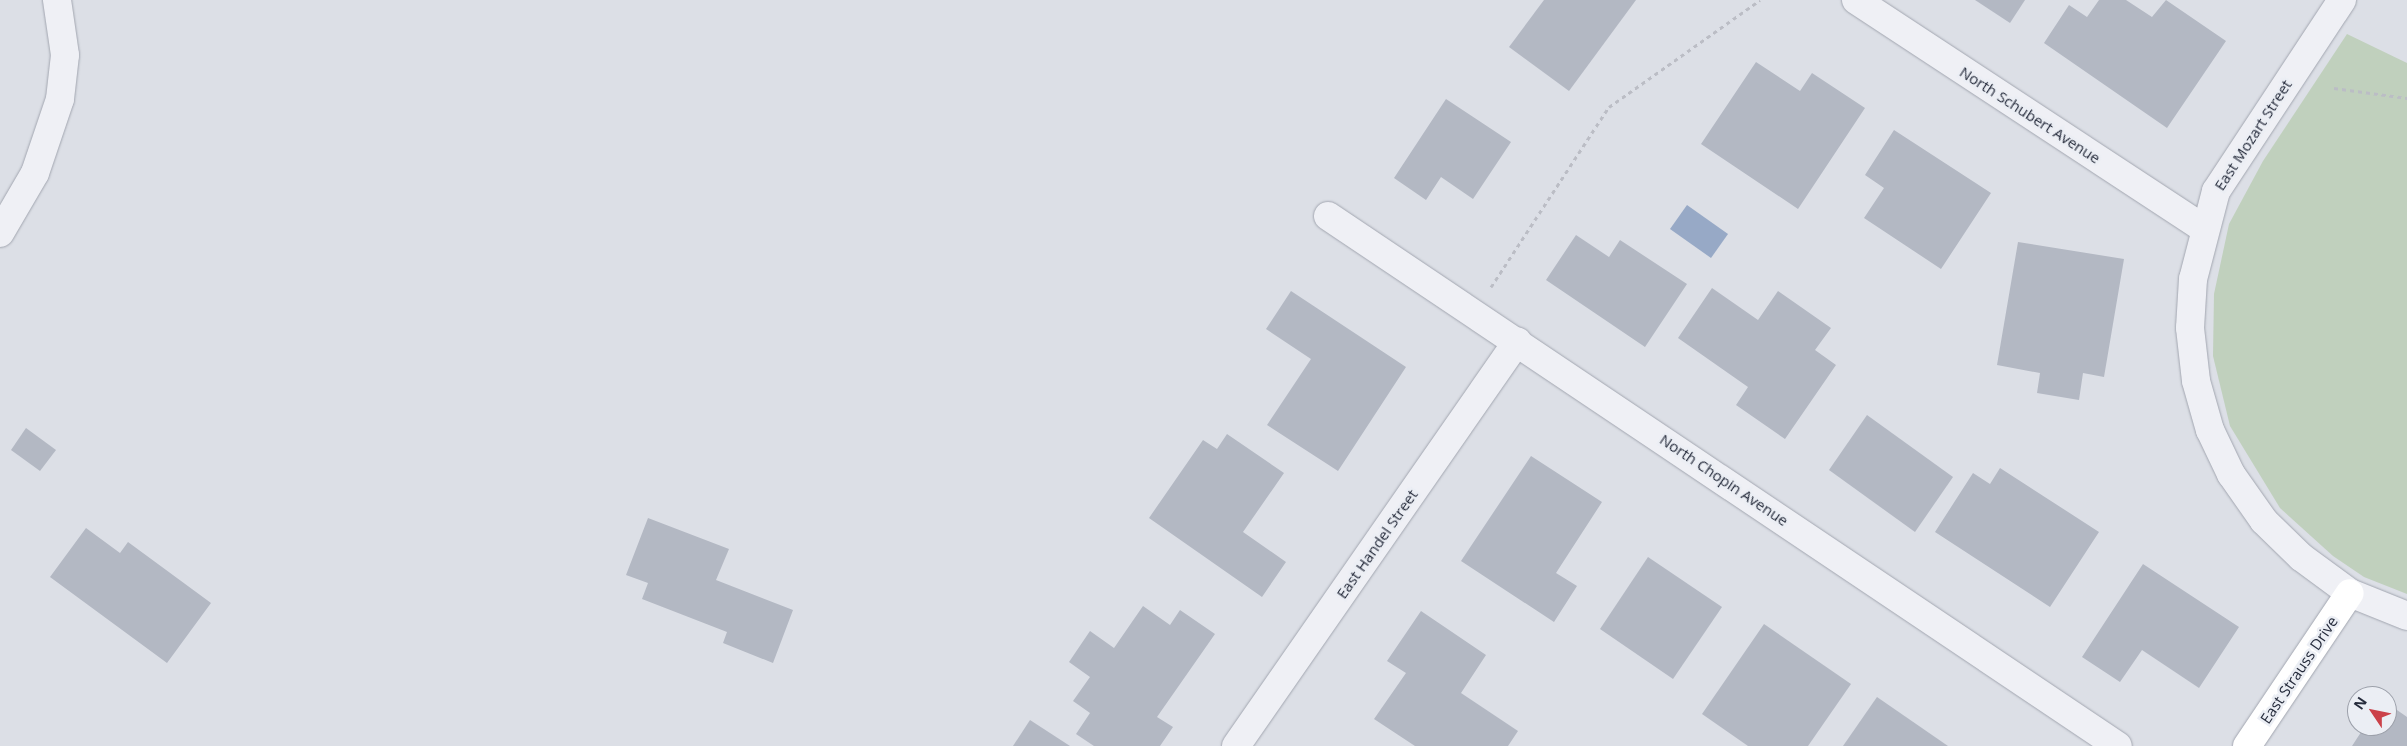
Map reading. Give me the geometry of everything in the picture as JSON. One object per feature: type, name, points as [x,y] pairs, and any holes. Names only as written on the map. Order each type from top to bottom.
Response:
[{"type":"street","points":[[0,233],[36,173],[60,99],[65,55],[57,0]]},
{"type":"street","name":"North Schubert Avenue","points":[[1856,0],[2204,229]]},
{"type":"street","name":"East Mozart Street","points":[[2342,0],[2216,191],[2204,229],[2193,280],[2190,328],[2196,382],[2210,430],[2232,474],[2264,521],[2301,557],[2350,594],[2407,616]]},
{"type":"street","name":"North Chopin Avenue","points":[[1328,216],[2118,746]]},
{"type":"street","name":"East Handel Street","points":[[1243,743],[1517,341]]},
{"type":"street","name":"East Strauss Drive","points":[[2247,746],[2350,594]]},
{"type":"path","points":[[1475,313],[1609,106],[1760,0]]},
{"type":"path","points":[[2334,88],[2407,98]]},
{"type":"green space","points":[[2347,34],[2407,63],[2407,594],[2364,577],[2333,556],[2280,508],[2230,426],[2213,356],[2214,294],[2229,224],[2263,161]]},
{"type":"water","points":[[1687,205],[1728,234],[1711,258],[1670,229]]},
{"type":"building","points":[[1544,0],[1636,0],[1569,91],[1509,47]]},
{"type":"building","points":[[1975,0],[2025,0],[2010,23]]},
{"type":"building","points":[[2099,0],[2126,0],[2152,17],[2166,0],[2226,41],[2167,128],[2044,43],[2069,5],[2087,17]]},
{"type":"building","points":[[1756,62],[1800,91],[1812,73],[1865,108],[1798,209],[1701,144]]},
{"type":"building","points":[[1446,99],[1511,142],[1473,199],[1441,177],[1426,200],[1394,178]]},
{"type":"building","points":[[1894,130],[1991,193],[1941,269],[1864,218],[1884,188],[1865,175]]},
{"type":"building","points":[[1576,235],[1609,257],[1620,240],[1687,284],[1645,347],[1546,280]]},
{"type":"building","points":[[2018,242],[2124,259],[2104,377],[2083,373],[2079,400],[2037,393],[2040,373],[1997,365]]},
{"type":"building","points":[[1712,288],[1758,320],[1778,291],[1831,328],[1815,350],[1836,365],[1785,439],[1736,405],[1748,387],[1678,338]]},
{"type":"building","points":[[1291,291],[1406,367],[1338,471],[1267,425],[1311,359],[1266,329]]},
{"type":"building","points":[[1867,415],[1953,477],[1915,532],[1829,470]]},
{"type":"building","points":[[26,428],[56,450],[40,471],[11,450]]},
{"type":"building","points":[[1227,434],[1284,473],[1243,532],[1286,562],[1262,597],[1149,518],[1203,440],[1217,449]]},
{"type":"building","points":[[1531,456],[1602,502],[1556,573],[1577,586],[1554,622],[1461,561]]},
{"type":"building","points":[[2000,468],[2099,532],[2050,607],[1935,532],[1973,473],[1990,484]]},
{"type":"building","points":[[648,518],[729,549],[716,580],[793,610],[773,663],[723,643],[727,632],[642,599],[648,583],[626,575]]},
{"type":"building","points":[[86,528],[120,553],[128,542],[211,603],[167,663],[50,577]]},
{"type":"building","points":[[1648,557],[1722,607],[1673,679],[1600,629]]},
{"type":"building","points":[[2143,564],[2239,627],[2199,688],[2142,650],[2120,682],[2082,657]]},
{"type":"building","points":[[1143,606],[1170,625],[1180,610],[1215,634],[1157,717],[1173,727],[1160,746],[1094,746],[1076,734],[1090,713],[1073,701],[1090,677],[1069,662],[1090,631],[1114,648]]},
{"type":"building","points":[[1421,611],[1486,655],[1461,693],[1518,731],[1508,746],[1415,746],[1374,719],[1406,673],[1387,661]]},
{"type":"building","points":[[1764,624],[1851,684],[1808,746],[1748,746],[1702,714]]},
{"type":"building","points":[[1877,697],[1948,746],[1843,746]]},
{"type":"building","points":[[2397,710],[2407,717],[2407,746],[2352,746],[2358,736],[2397,736]]},
{"type":"building","points":[[1030,720],[1070,746],[1013,746]]}]
